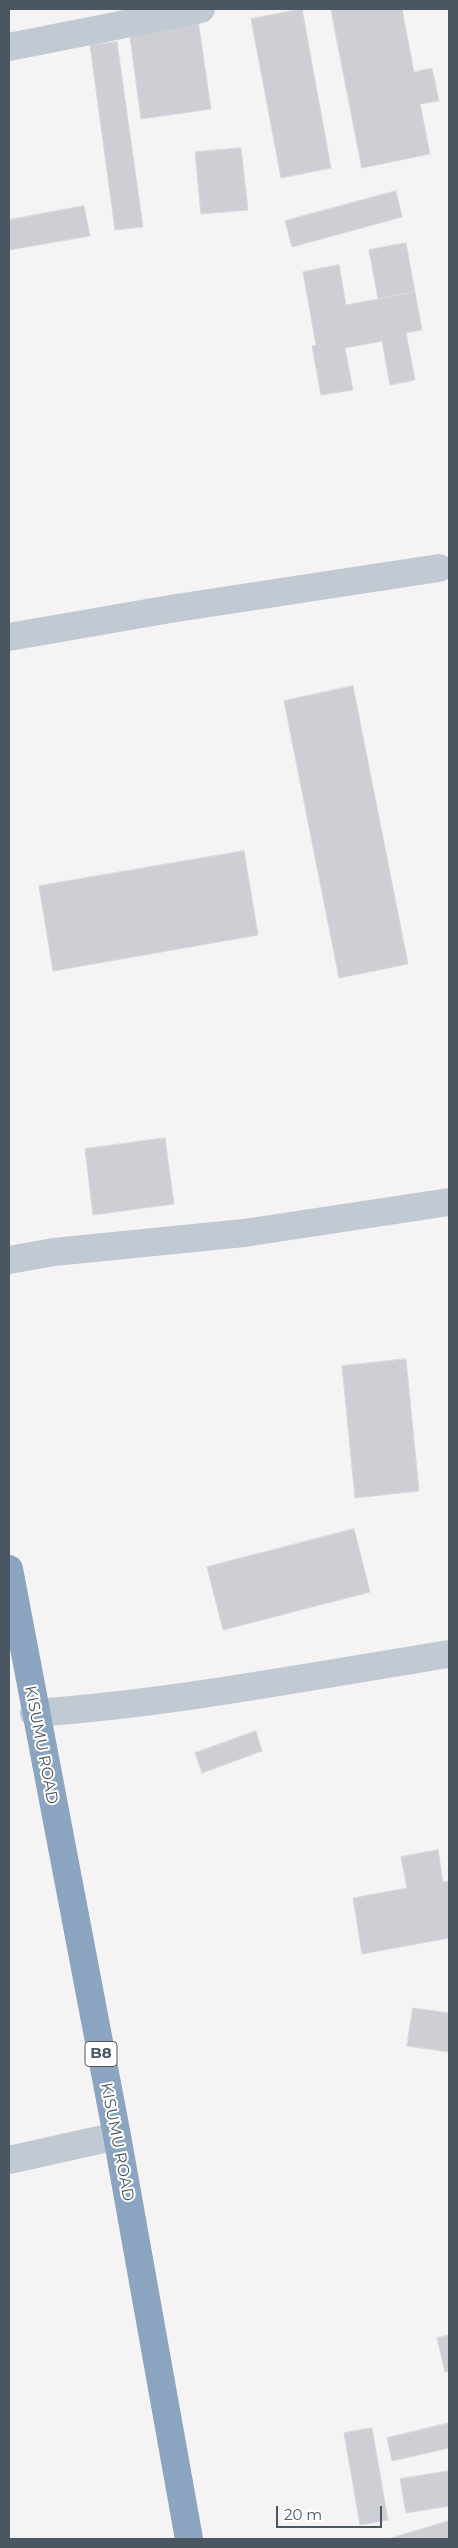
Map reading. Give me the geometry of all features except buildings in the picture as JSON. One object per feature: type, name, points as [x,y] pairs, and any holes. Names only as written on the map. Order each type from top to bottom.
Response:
[{"type":"highway","name":"KISUMU ROAD","points":[[9,1569],[34,1713],[117,2136],[189,2539]]},
{"type":"street","points":[[9,47],[201,9]]},
{"type":"street","points":[[9,637],[170,609],[439,568]]},
{"type":"street","points":[[9,1260],[54,1252],[244,1233],[449,1202]]},
{"type":"street","points":[[34,1713],[98,1708],[179,1698],[449,1654]]},
{"type":"street","points":[[9,2160],[117,2136]]}]
